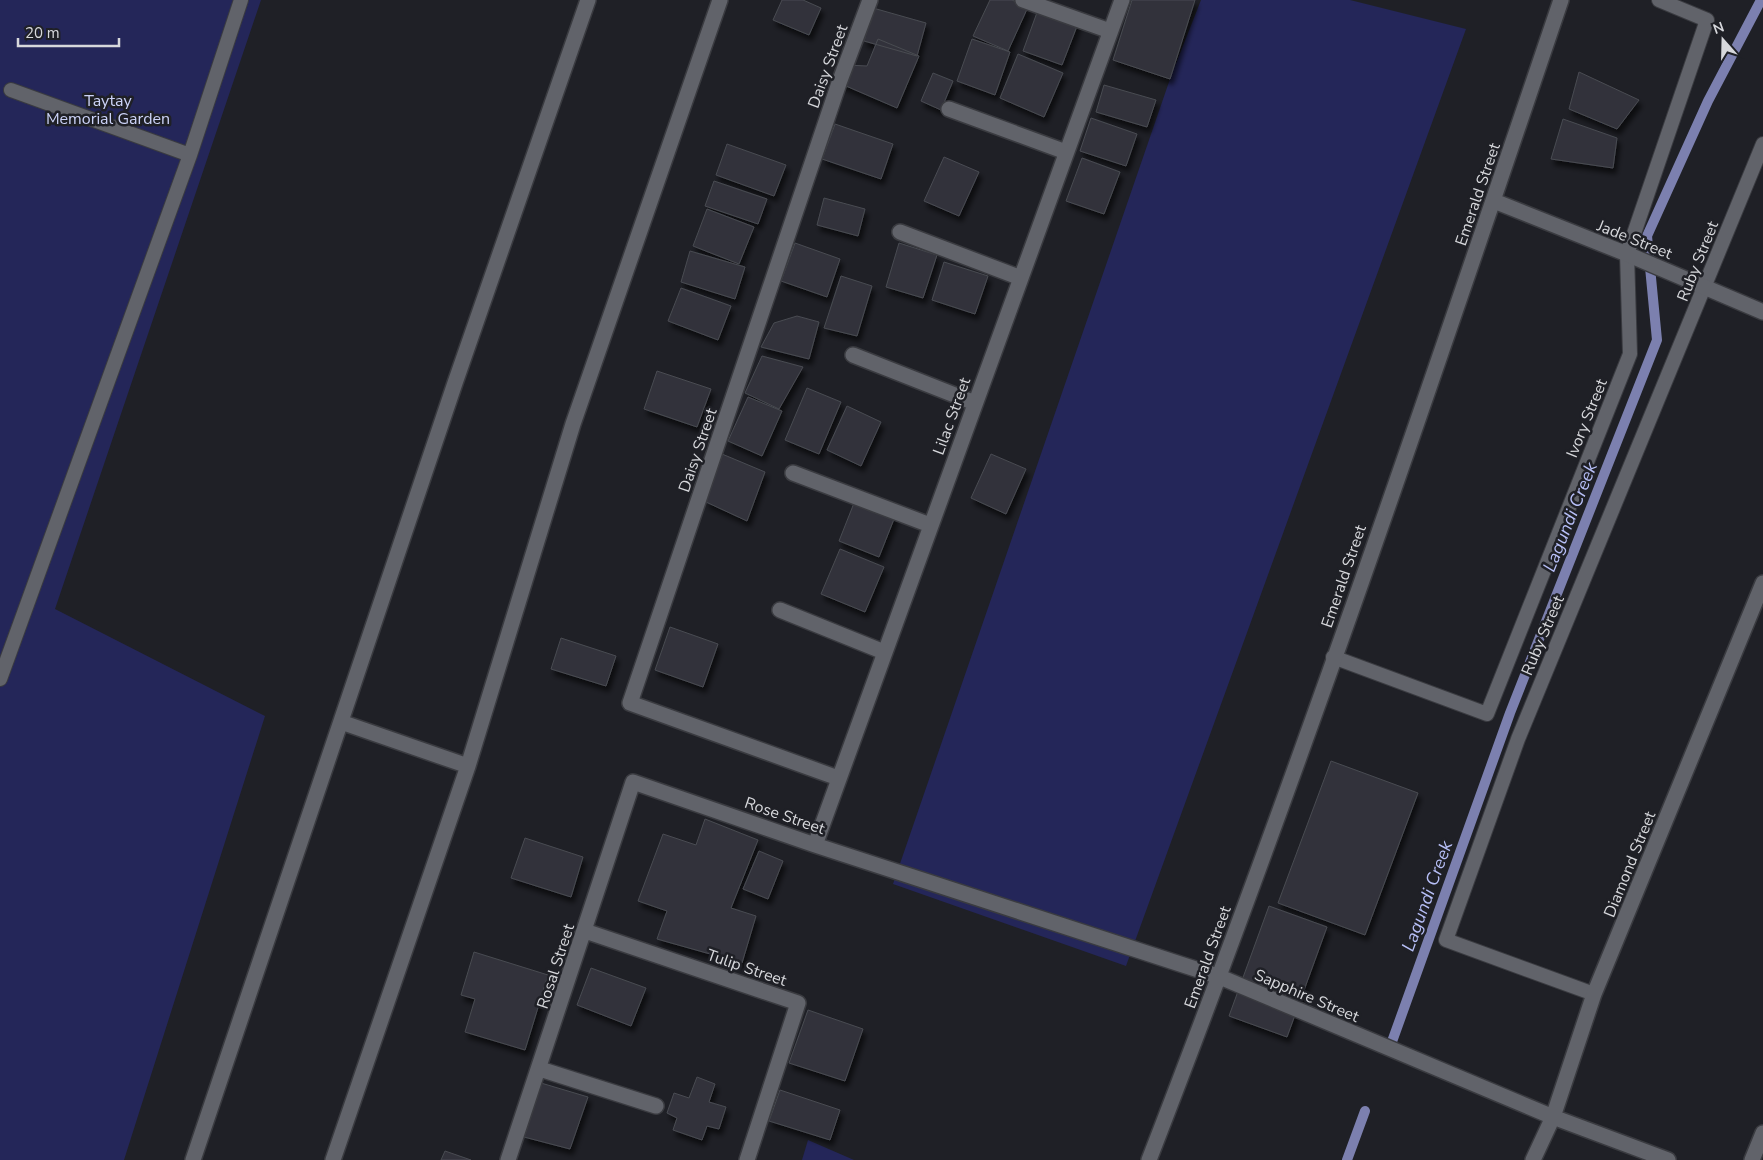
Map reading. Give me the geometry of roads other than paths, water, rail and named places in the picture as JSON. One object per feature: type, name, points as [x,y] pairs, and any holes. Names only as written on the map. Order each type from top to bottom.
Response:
[{"type":"street","points":[[193,1160],[588,0]]},
{"type":"street","points":[[333,1160],[468,766],[573,424],[720,0]]},
{"type":"street","name":"Daisy Street","points":[[838,778],[630,703],[838,83],[870,0]]},
{"type":"street","points":[[1023,0],[1110,31]]},
{"type":"street","name":"Lilac Street","points":[[815,844],[1122,0]]},
{"type":"street","name":"Emerald Street","points":[[1149,1160],[1220,977],[1494,201],[1561,0]]},
{"type":"street","points":[[949,109],[1066,152]]},
{"type":"street","name":"Jade Street","points":[[1494,201],[1627,254],[1763,312]]},
{"type":"street","points":[[900,232],[1021,278]]},
{"type":"street","points":[[853,355],[975,403]]},
{"type":"street","points":[[793,473],[930,525]]},
{"type":"street","name":"Diamond Street","points":[[1533,1160],[1553,1117],[1594,994],[1763,583]]},
{"type":"street","points":[[780,610],[884,652]]},
{"type":"street","points":[[341,722],[468,766]]},
{"type":"street","name":"Rose Street","points":[[633,782],[815,844],[926,879]]},
{"type":"street","name":"Rosal Street","points":[[508,1160],[540,1069],[633,782]]},
{"type":"street","name":"Sapphire Street","points":[[926,879],[1220,977],[1553,1117],[1668,1160]]},
{"type":"street","name":"Tulip Street","points":[[585,931],[798,1003],[747,1160]]},
{"type":"street","points":[[540,1069],[656,1106]]},
{"type":"street","points":[[1752,1160],[1763,1133]]},
{"type":"lane","points":[[0,679],[190,155],[241,0]]},
{"type":"lane","name":"Ivory Street","points":[[1333,657],[1487,714],[1630,354],[1627,254],[1707,20],[1659,0]]},
{"type":"lane","points":[[11,90],[190,155]]},
{"type":"lane","name":"Ruby Street","points":[[1594,994],[1446,940],[1518,738],[1763,144]]},
{"type":"waterway","name":"Lagundi Creek","points":[[1389,1050],[1510,713],[1657,340],[1647,236],[1708,101],[1761,0]]},
{"type":"waterway","name":"Lagundi Creek","points":[[1347,1160],[1365,1111]]},
{"type":"park label","name":"Taytay Memorial Garden","points":[[108,109]]}]
